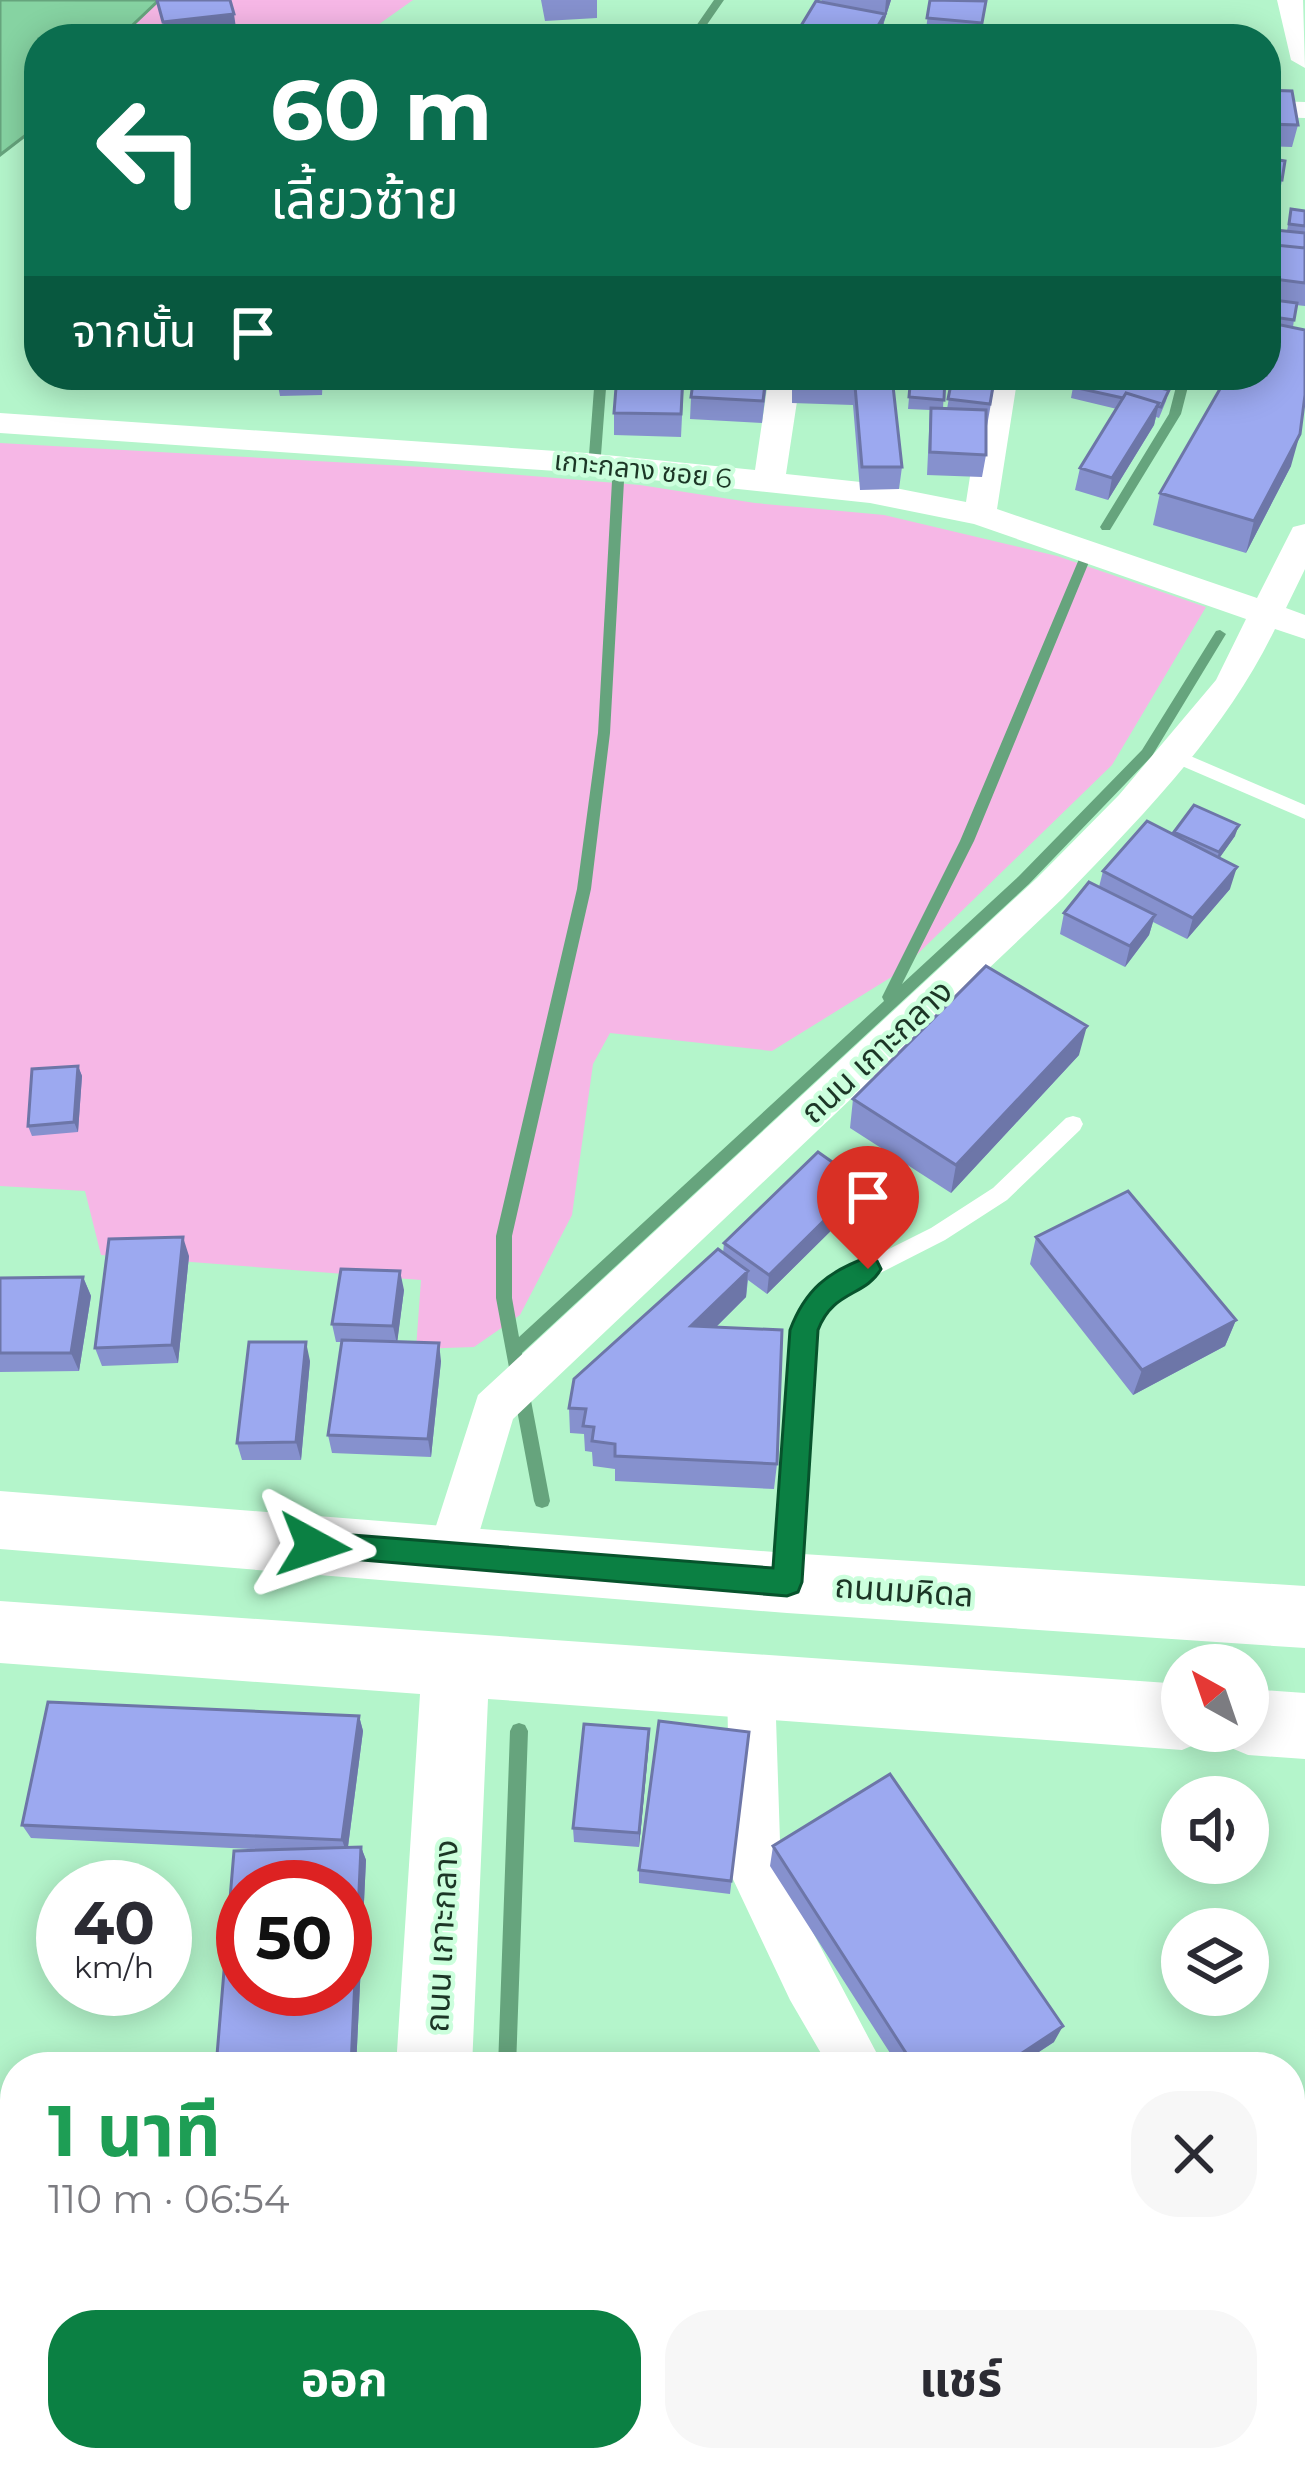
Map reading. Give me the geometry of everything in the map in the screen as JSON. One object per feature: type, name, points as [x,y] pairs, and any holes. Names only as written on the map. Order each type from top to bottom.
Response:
[{"type":"main road","name":"ถนนมหิดล","points":[[0,1520],[449,1557],[1305,1617]]},
{"type":"main road","points":[[0,1633],[456,1662],[1161,1717]]},
{"type":"main road","name":"ถนน เกาะกลาง","points":[[435,2052],[456,1662]]},
{"type":"main road","points":[[1269,1723],[1305,1726]]},
{"type":"street","points":[[1290,0],[1305,60]]},
{"type":"street","points":[[769,482],[783,390]]},
{"type":"street","points":[[980,515],[1000,390]]},
{"type":"street","name":"เกาะกลาง ซอย 6","points":[[0,422],[586,464],[870,493],[980,515],[1286,622]]},
{"type":"street","name":"ถนน เกาะกลาง","points":[[449,1557],[494,1409],[1050,888],[1174,755],[1286,622],[1305,535]]},
{"type":"street","points":[[751,1688],[756,1875],[808,1982],[849,2052]]},
{"type":"lane","points":[[1174,755],[1305,812]]},
{"type":"lane","points":[[787,1582],[804,1330],[813,1305],[832,1286],[938,1234],[1000,1194],[1073,1124]]},
{"type":"shaded area","points":[[0,0],[159,0],[134,24],[24,24],[24,137],[0,155]]},
{"type":"shaded area","points":[[159,0],[413,0],[379,24],[134,24]]},
{"type":"shaded area","points":[[0,443],[423,467],[640,485],[755,503],[884,515],[1057,556],[1206,607],[1112,765],[898,973],[772,1051],[610,1033],[593,1064],[572,1215],[520,1315],[474,1347],[416,1349],[421,1280],[101,1255],[85,1191],[0,1186]]},
{"type":"building","points":[[157,0],[230,0],[234,14],[163,22]]},
{"type":"building","points":[[930,0],[986,1],[982,23],[927,18]]},
{"type":"building","points":[[816,1],[885,14],[879,24],[802,24]]},
{"type":"building","points":[[1281,91],[1292,91],[1298,125],[1281,124]]},
{"type":"building","points":[[1291,209],[1305,211],[1305,226],[1289,224]]},
{"type":"building","points":[[1281,231],[1305,233],[1305,248],[1281,246]]},
{"type":"building","points":[[1281,246],[1305,248],[1305,283],[1281,280]]},
{"type":"building","points":[[1281,301],[1297,303],[1294,320],[1281,318]]},
{"type":"building","points":[[1281,325],[1305,330],[1300,434],[1254,521],[1160,493],[1219,390],[1281,390]]},
{"type":"building","points":[[616,390],[682,390],[681,414],[614,413]]},
{"type":"building","points":[[692,390],[764,390],[763,401],[691,397]]},
{"type":"building","points":[[855,390],[893,390],[902,467],[862,467]]},
{"type":"building","points":[[910,390],[944,390],[944,400],[909,397]]},
{"type":"building","points":[[950,390],[992,390],[990,404],[948,399]]},
{"type":"building","points":[[1087,390],[1169,390],[1161,407],[1126,393],[1123,398]]},
{"type":"building","points":[[1126,393],[1159,403],[1112,478],[1080,468]]},
{"type":"building","points":[[931,408],[986,410],[986,455],[930,452]]},
{"type":"building","points":[[1194,805],[1239,825],[1219,852],[1174,832]]},
{"type":"building","points":[[1147,821],[1237,867],[1193,918],[1103,871]]},
{"type":"building","points":[[1089,882],[1155,915],[1130,946],[1064,913]]},
{"type":"building","points":[[986,966],[1087,1026],[956,1165],[853,1099]]},
{"type":"building","points":[[78,1066],[74,1122],[28,1126],[32,1069]]},
{"type":"building","points":[[818,1152],[862,1183],[769,1275],[724,1243]]},
{"type":"building","points":[[1128,1191],[1236,1320],[1142,1370],[1036,1237]]},
{"type":"building","points":[[183,1237],[172,1345],[95,1348],[109,1239]]},
{"type":"building","points":[[718,1249],[748,1271],[691,1326],[782,1330],[777,1464],[615,1456],[615,1444],[592,1441],[594,1427],[583,1426],[586,1409],[569,1408],[574,1379]]},
{"type":"building","points":[[341,1269],[400,1271],[393,1326],[332,1324]]},
{"type":"building","points":[[83,1277],[71,1353],[0,1353],[0,1278]]},
{"type":"building","points":[[342,1340],[439,1343],[428,1439],[328,1435]]},
{"type":"building","points":[[249,1342],[306,1342],[296,1442],[237,1443]]},
{"type":"building","points":[[48,1702],[359,1716],[342,1840],[22,1825]]},
{"type":"building","points":[[659,1721],[749,1732],[731,1881],[639,1870]]},
{"type":"building","points":[[584,1724],[649,1729],[639,1833],[573,1828]]},
{"type":"building","points":[[890,1774],[1063,2026],[1024,2052],[905,2052],[773,1846]]},
{"type":"building","points":[[361,1847],[360,1860],[233,1860],[234,1851]]},
{"type":"building","points":[[220,2016],[353,2016],[352,2052],[217,2052]]},
{"type":"waterway","points":[[702,24],[719,0]]},
{"type":"waterway","points":[[595,455],[600,390]]},
{"type":"waterway","points":[[1106,527],[1175,414],[1181,390]]},
{"type":"waterway","points":[[542,1501],[504,1298],[504,1236],[584,889],[604,733],[618,481]]},
{"type":"waterway","points":[[889,997],[967,841],[1083,562]]},
{"type":"waterway","points":[[514,1351],[1024,880],[1147,753],[1220,634]]},
{"type":"waterway","points":[[508,2052],[519,1731]]},
{"type":"route","points":[[314,1546],[787,1582],[804,1330],[813,1305],[832,1286],[868,1269]]}]
